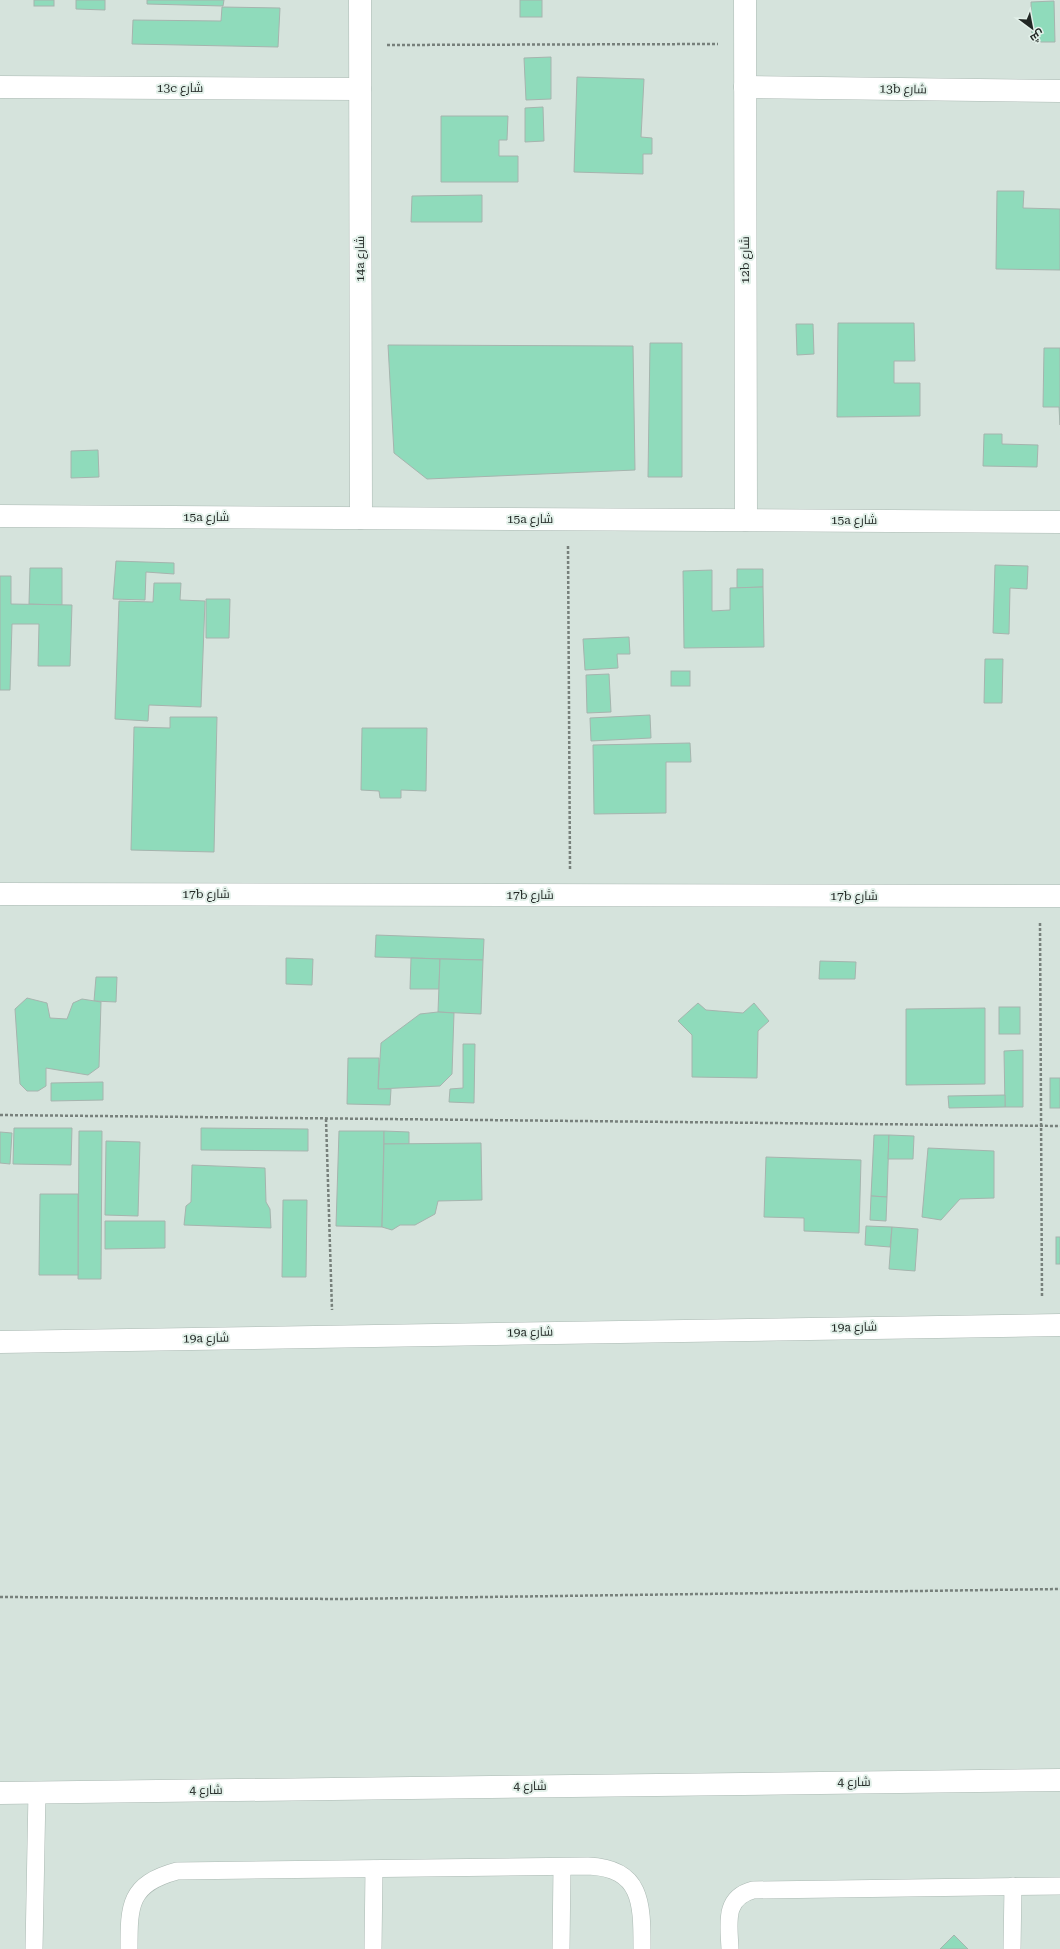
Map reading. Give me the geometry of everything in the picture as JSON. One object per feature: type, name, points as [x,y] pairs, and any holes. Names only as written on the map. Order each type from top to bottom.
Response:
[{"type":"street","name":"14a شارع","points":[[360,0],[361,518]]},
{"type":"street","name":"12b شارع","points":[[745,0],[746,520]]},
{"type":"street","name":"13b شارع","points":[[745,86],[1060,91]]},
{"type":"street","name":"13c شارع","points":[[0,87],[360,89]]},
{"type":"street","name":"15a شارع","points":[[0,516],[1060,522]]},
{"type":"street","name":"17b شارع","points":[[0,894],[1050,896]]},
{"type":"street","name":"19a شارع","points":[[0,1342],[1051,1325]]},
{"type":"street","name":"شارع 4","points":[[0,1793],[1060,1780]]},
{"type":"lane","points":[[34,1949],[37,1792]]},
{"type":"lane","points":[[562,1866],[562,1949]]},
{"type":"lane","points":[[129,1949],[129,1913],[133,1901],[149,1883],[162,1875],[177,1872],[562,1866],[602,1867],[616,1871],[627,1880],[635,1890],[641,1903],[642,1949]]},
{"type":"lane","points":[[373,1949],[374,1869]]},
{"type":"lane","points":[[1012,1949],[1013,1886]]},
{"type":"lane","points":[[730,1949],[731,1907],[736,1899],[743,1893],[753,1890],[1060,1886]]},
{"type":"path","points":[[360,46],[745,43]]},
{"type":"path","points":[[568,519],[571,895]]},
{"type":"path","points":[[1050,896],[1042,1126],[1051,1325]]},
{"type":"path","points":[[0,1115],[1060,1126]]},
{"type":"path","points":[[326,1119],[333,1336]]},
{"type":"path","points":[[0,1597],[342,1599],[1060,1589]]},
{"type":"building","points":[[34,0],[54,0],[54,6],[34,6]]},
{"type":"building","points":[[76,0],[105,0],[105,10],[76,9]]},
{"type":"building","points":[[147,0],[224,0],[223,6],[147,4]]},
{"type":"building","points":[[520,0],[542,0],[542,17],[520,17]]},
{"type":"building","points":[[1054,1],[1055,42],[1032,42],[1031,2]]},
{"type":"building","points":[[222,7],[280,8],[278,47],[132,44],[133,20],[221,21]]},
{"type":"building","points":[[551,57],[551,99],[526,100],[524,58]]},
{"type":"building","points":[[577,77],[644,79],[641,137],[652,138],[652,154],[643,154],[643,174],[574,172]]},
{"type":"building","points":[[543,107],[544,141],[525,142],[525,108]]},
{"type":"building","points":[[441,116],[508,116],[507,140],[499,140],[499,156],[518,156],[518,182],[441,182]]},
{"type":"building","points":[[997,191],[1024,191],[1023,208],[1060,209],[1060,270],[996,269]]},
{"type":"building","points":[[482,195],[482,222],[411,222],[412,196]]},
{"type":"building","points":[[838,323],[914,323],[915,361],[894,361],[894,383],[920,383],[920,416],[837,417]]},
{"type":"building","points":[[796,324],[813,324],[814,354],[797,355]]},
{"type":"building","points":[[650,343],[682,343],[682,477],[648,477]]},
{"type":"building","points":[[388,345],[633,346],[635,470],[427,479],[394,453]]},
{"type":"building","points":[[1044,348],[1060,348],[1060,425],[1059,407],[1043,407]]},
{"type":"building","points":[[984,434],[1002,434],[1002,444],[1038,445],[1037,467],[983,466]]},
{"type":"building","points":[[98,450],[99,477],[71,478],[71,451]]},
{"type":"building","points":[[116,561],[174,563],[174,574],[146,572],[145,600],[113,599]]},
{"type":"building","points":[[995,565],[1028,566],[1027,589],[1010,588],[1009,634],[993,633]]},
{"type":"building","points":[[30,568],[62,568],[62,605],[29,604]]},
{"type":"building","points":[[737,569],[763,569],[763,587],[737,588]]},
{"type":"building","points":[[712,570],[712,611],[730,610],[730,588],[763,587],[764,647],[684,648],[683,571]]},
{"type":"building","points":[[0,576],[11,576],[11,604],[72,605],[70,666],[38,666],[39,624],[12,624],[10,690],[0,690]]},
{"type":"building","points":[[154,583],[181,583],[180,600],[205,601],[201,707],[149,705],[148,721],[115,719],[119,601],[153,602]]},
{"type":"building","points":[[206,599],[230,599],[229,638],[206,638]]},
{"type":"building","points":[[629,637],[630,654],[617,654],[618,668],[585,670],[583,639]]},
{"type":"building","points":[[985,659],[1003,659],[1002,703],[984,703]]},
{"type":"building","points":[[671,671],[690,671],[690,686],[671,686]]},
{"type":"building","points":[[609,674],[611,712],[587,713],[586,675]]},
{"type":"building","points":[[650,715],[651,738],[591,741],[590,718]]},
{"type":"building","points":[[170,717],[217,717],[214,852],[131,850],[134,727],[170,728]]},
{"type":"building","points":[[362,728],[427,728],[426,791],[401,790],[401,798],[380,798],[379,791],[361,790]]},
{"type":"building","points":[[690,743],[691,762],[666,762],[666,813],[594,814],[593,745]]},
{"type":"building","points":[[376,935],[484,939],[483,960],[375,957]]},
{"type":"building","points":[[286,958],[313,959],[312,985],[286,984]]},
{"type":"building","points":[[411,958],[440,959],[439,989],[410,989]]},
{"type":"building","points":[[440,959],[483,960],[481,1014],[438,1012]]},
{"type":"building","points":[[820,961],[856,962],[855,979],[819,979]]},
{"type":"building","points":[[96,977],[117,977],[116,1002],[94,1001]]},
{"type":"building","points":[[27,998],[47,1003],[50,1018],[67,1019],[73,1003],[82,999],[101,1002],[99,1067],[88,1075],[46,1068],[46,1086],[38,1091],[27,1091],[20,1084],[15,1009]]},
{"type":"building","points":[[698,1003],[706,1010],[743,1013],[754,1003],[769,1021],[758,1031],[757,1078],[692,1077],[692,1035],[678,1021]]},
{"type":"building","points":[[999,1007],[1020,1007],[1020,1034],[999,1034]]},
{"type":"building","points":[[985,1008],[985,1084],[906,1085],[906,1009]]},
{"type":"building","points":[[438,1012],[454,1013],[452,1074],[440,1086],[378,1089],[381,1043],[420,1014]]},
{"type":"building","points":[[463,1044],[475,1044],[474,1103],[449,1102],[450,1089],[463,1088]]},
{"type":"building","points":[[1023,1050],[1023,1107],[1005,1107],[1004,1051]]},
{"type":"building","points":[[348,1058],[379,1058],[378,1089],[391,1089],[390,1105],[347,1104]]},
{"type":"building","points":[[1050,1078],[1060,1078],[1060,1108],[1050,1108]]},
{"type":"building","points":[[103,1082],[103,1100],[51,1101],[51,1083]]},
{"type":"building","points":[[1005,1095],[1005,1107],[949,1108],[948,1096]]},
{"type":"building","points":[[14,1128],[72,1128],[71,1165],[13,1164]]},
{"type":"building","points":[[201,1128],[308,1129],[308,1151],[201,1150]]},
{"type":"building","points":[[79,1131],[102,1131],[101,1279],[78,1279]]},
{"type":"building","points":[[339,1131],[384,1131],[382,1227],[336,1226]]},
{"type":"building","points":[[384,1131],[409,1132],[409,1144],[384,1144]]},
{"type":"building","points":[[0,1132],[12,1133],[10,1164],[0,1163]]},
{"type":"building","points":[[874,1135],[889,1135],[887,1197],[871,1196]]},
{"type":"building","points":[[889,1135],[914,1136],[913,1159],[888,1159]]},
{"type":"building","points":[[106,1141],[140,1142],[138,1216],[105,1215]]},
{"type":"building","points":[[481,1143],[482,1200],[438,1201],[435,1214],[415,1225],[400,1225],[392,1230],[382,1227],[384,1144]]},
{"type":"building","points":[[928,1148],[994,1151],[994,1198],[960,1199],[941,1220],[922,1217]]},
{"type":"building","points":[[766,1157],[861,1160],[859,1233],[804,1231],[804,1218],[764,1217]]},
{"type":"building","points":[[192,1165],[265,1168],[266,1202],[270,1209],[271,1228],[184,1225],[186,1206],[191,1202]]},
{"type":"building","points":[[40,1194],[78,1194],[78,1275],[39,1275]]},
{"type":"building","points":[[871,1196],[887,1197],[886,1221],[870,1220]]},
{"type":"building","points":[[283,1200],[307,1200],[306,1277],[282,1277]]},
{"type":"building","points":[[105,1221],[165,1221],[165,1248],[105,1249]]},
{"type":"building","points":[[866,1226],[892,1227],[890,1247],[865,1245]]},
{"type":"building","points":[[892,1227],[918,1229],[915,1271],[889,1269]]},
{"type":"building","points":[[1056,1237],[1060,1237],[1060,1264],[1056,1264]]},
{"type":"building","points":[[954,1935],[968,1949],[940,1949]]}]
